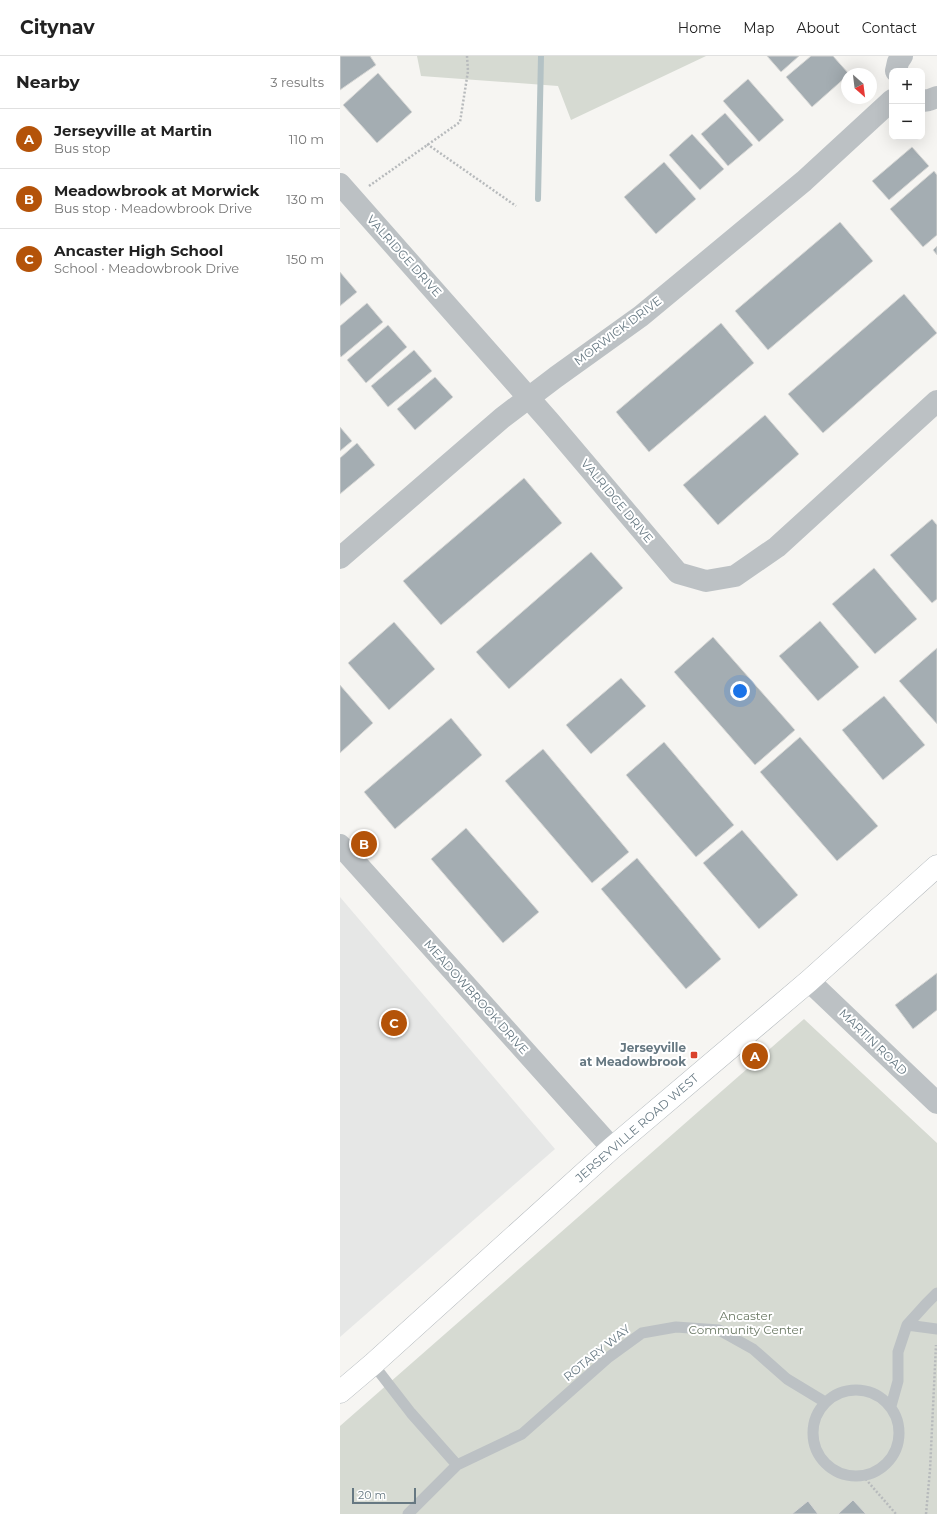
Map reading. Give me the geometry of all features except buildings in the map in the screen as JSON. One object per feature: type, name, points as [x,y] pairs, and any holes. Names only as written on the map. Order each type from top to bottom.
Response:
[{"type":"main road","name":"JERSEYVILLE ROAD WEST","points":[[340,1392],[612,1148],[809,981],[937,866]]},
{"type":"street","points":[[897,68],[898,62],[902,56]]},
{"type":"street","points":[[925,100],[937,97]]},
{"type":"street","name":"MORWICK DRIVE","points":[[340,558],[502,418],[528,397],[641,316],[804,181],[889,103]]},
{"type":"street","name":"VALRIDGE DRIVE","points":[[346,191],[528,397],[678,573],[706,581],[735,576],[777,548],[937,401]]},
{"type":"street","name":"MEADOWBROOK DRIVE","points":[[340,845],[612,1148]]},
{"type":"street","name":"MARTIN ROAD","points":[[809,981],[937,1103]]},
{"type":"lane","points":[[891,1406],[898,1381],[898,1352],[907,1325],[937,1293]]},
{"type":"lane","points":[[907,1325],[937,1329]]},
{"type":"lane","name":"ROTARY WAY","points":[[408,1514],[457,1465],[522,1434],[609,1357],[642,1333],[676,1327],[719,1330],[753,1349],[787,1379],[825,1402]]},
{"type":"lane","points":[[373,1364],[411,1413],[457,1465]]},
{"type":"lane","points":[[859,1389],[877,1394],[891,1406],[899,1422],[900,1441],[893,1458],[879,1470],[863,1476],[846,1476],[829,1468],[817,1453],[812,1436],[815,1417],[825,1402],[841,1392],[859,1389]]},
{"type":"path","points":[[346,191],[427,144],[460,122],[468,71],[467,56]]},
{"type":"path","points":[[427,144],[516,206]]},
{"type":"path","points":[[926,1514],[936,1381],[937,1329]]},
{"type":"path","points":[[863,1476],[896,1514]]},
{"type":"shaded area","points":[[340,897],[555,1149],[340,1337]]},
{"type":"green space","points":[[417,56],[706,56],[571,120],[558,86],[421,76]]},
{"type":"green space","name":"Ancaster Community Center","points":[[804,1019],[937,1143],[937,1514],[340,1514],[340,1426]]},
{"type":"waterway","points":[[538,199],[541,56]]},
{"type":"place","name":"Meadowbrook at Morwick","points":[[364,844]]},
{"type":"place","name":"Ancaster High School","points":[[394,1023]]},
{"type":"place","name":"Jerseyville at Meadowbrook","points":[[694,1055]]},
{"type":"place","name":"Jerseyville at Martin","points":[[755,1056]]}]
